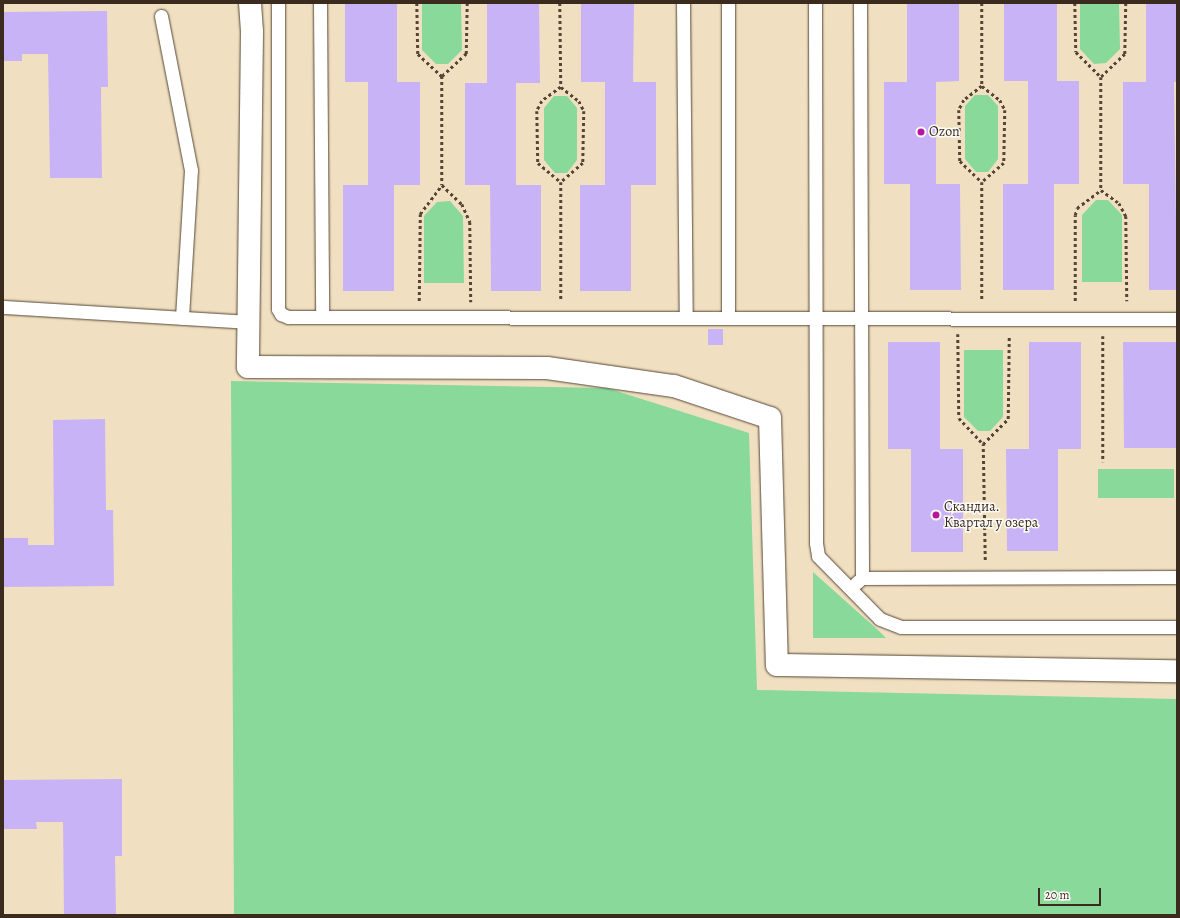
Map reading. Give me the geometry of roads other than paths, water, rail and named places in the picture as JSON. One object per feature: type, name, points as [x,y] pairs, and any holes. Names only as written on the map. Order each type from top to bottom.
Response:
[{"type":"street","points":[[250,3],[252,31],[248,368],[547,368],[674,386],[770,418],[777,664],[1177,671]]},
{"type":"lane","points":[[278,3],[278,309],[281,314],[288,317],[1177,319]]},
{"type":"lane","points":[[320,3],[322,317]]},
{"type":"lane","points":[[683,3],[686,318]]},
{"type":"lane","points":[[728,3],[728,318]]},
{"type":"lane","points":[[815,3],[816,543],[818,556],[825,566],[880,619],[901,628],[1177,628]]},
{"type":"lane","points":[[860,3],[862,578]]},
{"type":"lane","points":[[161,16],[191,170],[182,318]]},
{"type":"lane","points":[[3,307],[248,322]]},
{"type":"lane","points":[[849,589],[862,578],[1177,578]]},
{"type":"place","name":"Ozon","points":[[921,132]]},
{"type":"place","name":"Скандиа. Квартал у озера","points":[[936,515]]}]
